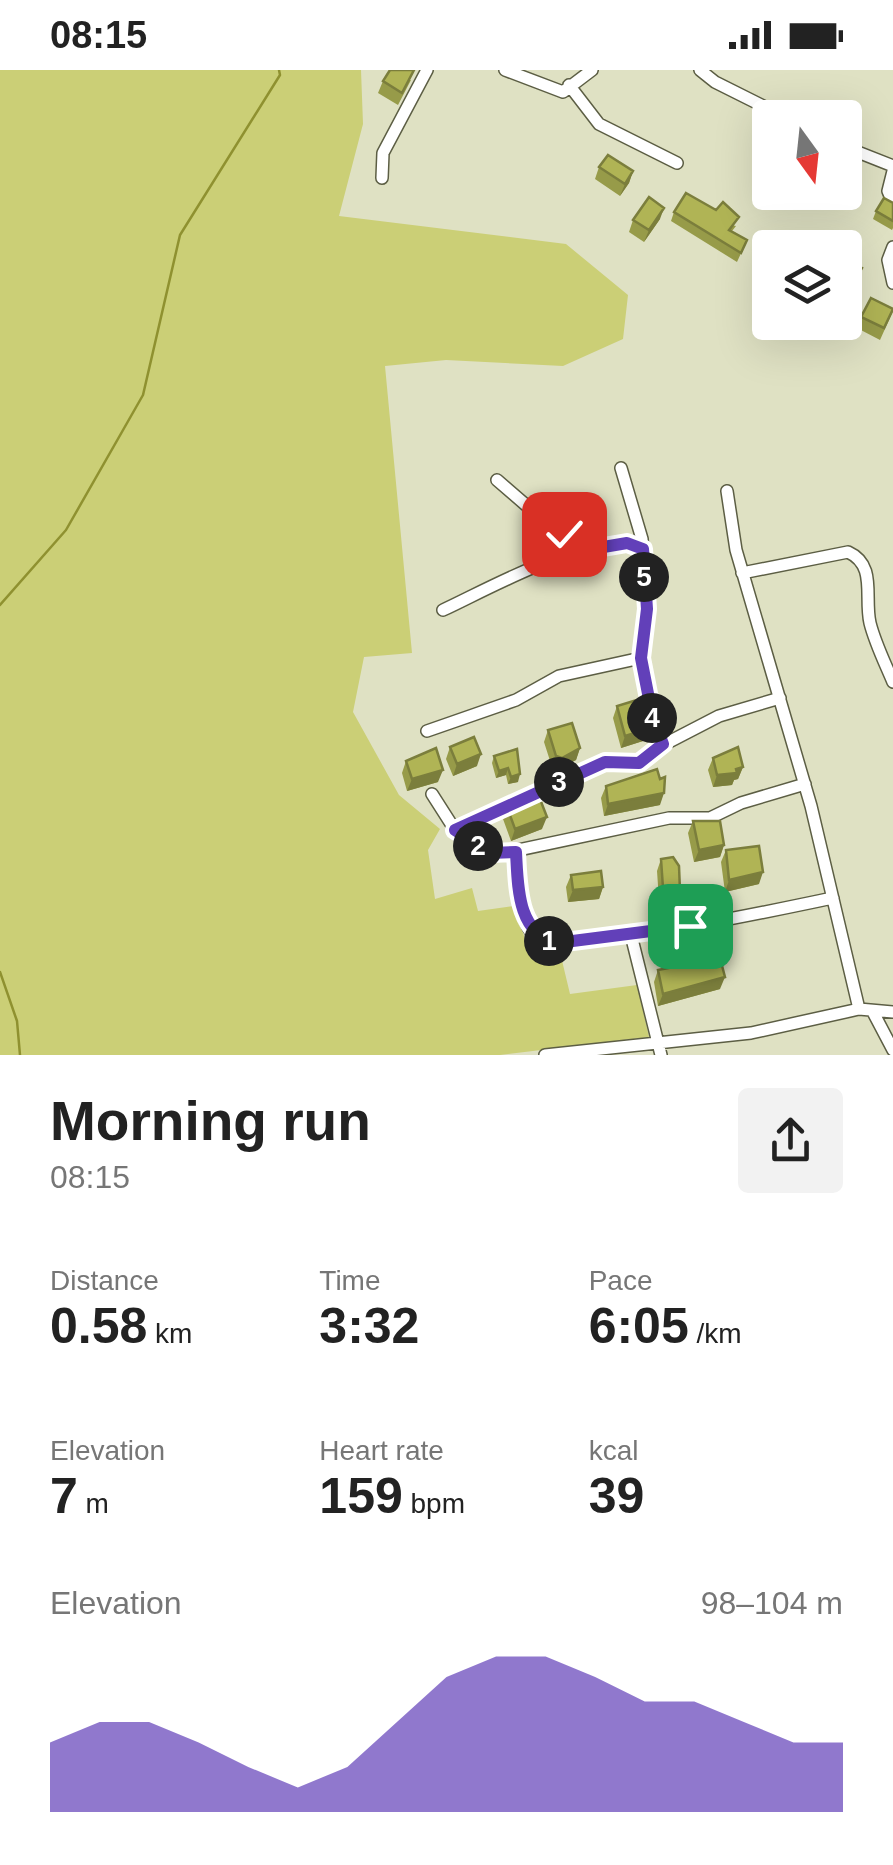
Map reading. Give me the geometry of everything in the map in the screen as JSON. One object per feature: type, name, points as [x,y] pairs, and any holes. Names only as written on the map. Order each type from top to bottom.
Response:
[{"type":"street","points":[[382,178],[383,154],[428,70]]},
{"type":"street","points":[[504,70],[562,92],[592,70]]},
{"type":"street","points":[[700,70],[752,100]]},
{"type":"street","points":[[569,85],[599,124],[678,163]]},
{"type":"street","points":[[862,155],[893,169],[888,191],[893,203]]},
{"type":"street","points":[[893,247],[888,260],[893,284]]},
{"type":"street","points":[[622,468],[643,549],[647,609],[641,658],[652,714],[663,744]]},
{"type":"street","points":[[497,480],[580,551]]},
{"type":"street","points":[[727,491],[742,573],[805,784],[843,926],[859,1009]]},
{"type":"street","points":[[443,610],[580,551],[627,543],[643,549]]},
{"type":"street","points":[[742,573],[848,552],[856,556],[867,575],[869,619],[893,682]]},
{"type":"street","points":[[428,732],[516,700],[559,676],[641,658]]},
{"type":"street","points":[[455,830],[605,762],[639,763],[663,744],[735,709],[780,698]]},
{"type":"street","points":[[432,794],[455,830],[490,853],[516,852],[553,839],[585,838],[668,818],[710,818],[741,802],[805,784]]},
{"type":"street","points":[[516,852],[524,913],[534,934],[557,943],[631,935],[833,898]]},
{"type":"street","points":[[631,935],[638,950],[662,1055]]},
{"type":"street","points":[[545,1055],[750,1033],[859,1009],[893,1012]]},
{"type":"street","points":[[873,1012],[893,1050]]},
{"type":"green space","points":[[0,70],[361,70],[363,124],[339,216],[566,244],[628,295],[623,339],[563,366],[446,360],[385,366],[412,653],[364,657],[353,712],[399,795],[440,829],[428,850],[435,899],[472,888],[478,911],[514,906],[527,945],[559,948],[570,994],[637,985],[649,1037],[500,1055],[0,1055]]},
{"type":"building","points":[[390,70],[414,70],[402,93],[383,81]]},
{"type":"building","points":[[608,155],[633,171],[625,184],[599,167]]},
{"type":"building","points":[[686,193],[716,210],[723,202],[739,217],[729,230],[747,240],[741,253],[674,212]]},
{"type":"building","points":[[649,197],[664,208],[649,230],[633,220]]},
{"type":"building","points":[[884,198],[893,203],[893,221],[876,211]]},
{"type":"building","points":[[871,298],[893,309],[884,328],[862,315]]},
{"type":"building","points":[[637,700],[643,705],[648,729],[625,736],[617,706]]},
{"type":"building","points":[[572,723],[580,748],[562,758],[556,756],[548,730]]},
{"type":"building","points":[[474,737],[481,754],[457,764],[450,747]]},
{"type":"building","points":[[738,747],[743,767],[736,769],[737,773],[717,775],[713,758]]},
{"type":"building","points":[[436,748],[443,770],[412,779],[406,761]]},
{"type":"building","points":[[517,749],[520,774],[511,777],[508,768],[499,771],[494,756]]},
{"type":"building","points":[[657,769],[660,779],[665,777],[664,793],[608,804],[606,786]]},
{"type":"building","points":[[538,794],[547,817],[515,829],[507,807]]},
{"type":"building","points":[[693,821],[720,821],[724,845],[699,850]]},
{"type":"building","points":[[759,846],[763,872],[729,880],[726,850]]},
{"type":"building","points":[[673,857],[679,866],[680,891],[663,888],[661,859]]},
{"type":"building","points":[[601,871],[603,887],[573,890],[571,875]]},
{"type":"building","points":[[720,958],[725,977],[663,994],[658,970]]},
{"type":"waterway","points":[[0,605],[66,530],[143,395],[180,235],[280,75],[279,70]]},
{"type":"waterway","points":[[0,972],[17,1021],[20,1055]]},
{"type":"route","points":[[564,534],[580,551],[627,543],[643,549],[647,609],[641,658],[654,726],[663,744],[639,763],[605,762],[455,830],[490,853],[516,852],[524,913],[529,927],[543,940],[557,943],[690,926]]}]
